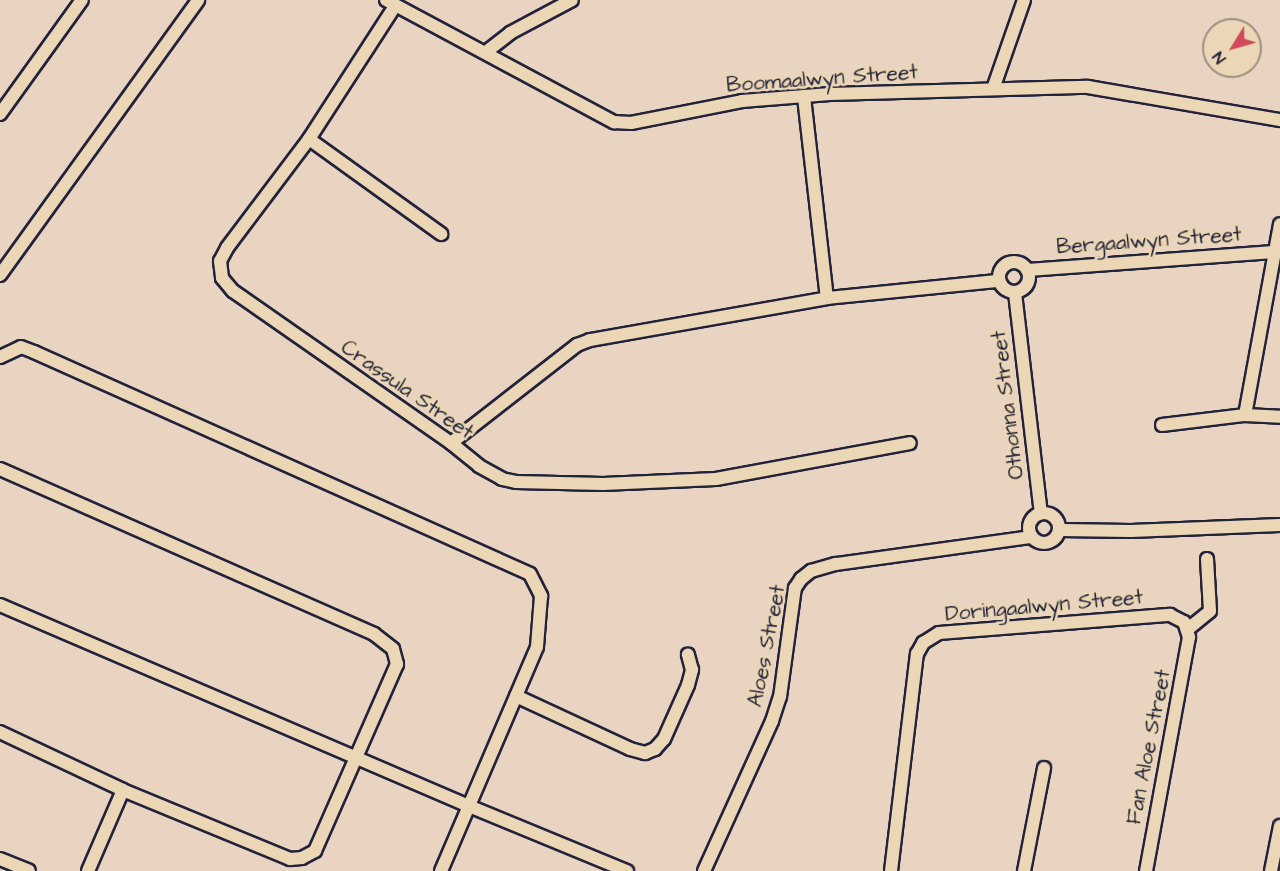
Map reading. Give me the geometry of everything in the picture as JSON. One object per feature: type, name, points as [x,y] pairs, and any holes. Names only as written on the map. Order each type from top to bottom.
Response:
[{"type":"street","points":[[0,114],[82,0]]},
{"type":"street","points":[[0,275],[198,0]]},
{"type":"street","points":[[486,52],[510,33],[572,0]]},
{"type":"street","points":[[993,89],[1024,0]]},
{"type":"street","name":"Boomaalwyn Street","points":[[390,3],[614,122],[631,123],[742,102],[830,94],[1088,87],[1280,120]]},
{"type":"street","name":"Crassula Street","points":[[390,3],[309,139],[227,248],[220,261],[222,278],[233,291],[452,443],[479,466],[502,479],[538,485],[716,478],[910,443]]},
{"type":"street","points":[[804,97],[826,298]]},
{"type":"street","points":[[309,139],[441,234]]},
{"type":"street","points":[[1245,416],[1280,224]]},
{"type":"street","name":"Bergaalwyn Street","points":[[1027,270],[1274,252]]},
{"type":"street","points":[[1015,262],[1027,270],[1027,285],[1014,293],[1004,290],[998,281],[999,271],[1006,264],[1015,262]]},
{"type":"street","points":[[452,443],[577,345],[590,340],[826,298],[998,281]]},
{"type":"street","name":"Othonna Street","points":[[1014,293],[1041,513]]},
{"type":"street","points":[[0,357],[21,347],[34,352],[530,574],[541,596],[541,626],[537,647],[441,871]]},
{"type":"street","points":[[1162,425],[1245,416],[1280,417]]},
{"type":"street","points":[[0,469],[386,642],[393,649],[397,664],[315,851],[302,858],[290,859],[123,790],[0,732]]},
{"type":"street","points":[[1041,513],[1055,516],[1060,530],[1055,539],[1045,544],[1032,537],[1030,522],[1041,513]]},
{"type":"street","points":[[1060,530],[1131,531],[1280,525]]},
{"type":"street","name":"Aloes Street","points":[[704,871],[772,721],[780,698],[795,588],[801,579],[811,571],[836,564],[1032,537]]},
{"type":"street","points":[[1186,626],[1205,618],[1210,611],[1208,559]]},
{"type":"street","points":[[0,605],[469,806],[627,871]]},
{"type":"street","name":"Doringaalwyn Street","points":[[891,871],[917,654],[923,643],[932,636],[948,632],[1170,615],[1186,626]]},
{"type":"street","name":"Fan Aloe Street","points":[[1146,871],[1189,637],[1186,626]]},
{"type":"street","points":[[516,696],[630,749],[645,753],[655,749],[664,739],[688,685],[692,670],[688,655]]},
{"type":"street","points":[[1024,871],[1044,768]]},
{"type":"street","points":[[88,871],[123,790]]},
{"type":"street","points":[[1271,871],[1280,826]]},
{"type":"street","points":[[0,859],[29,871]]}]
